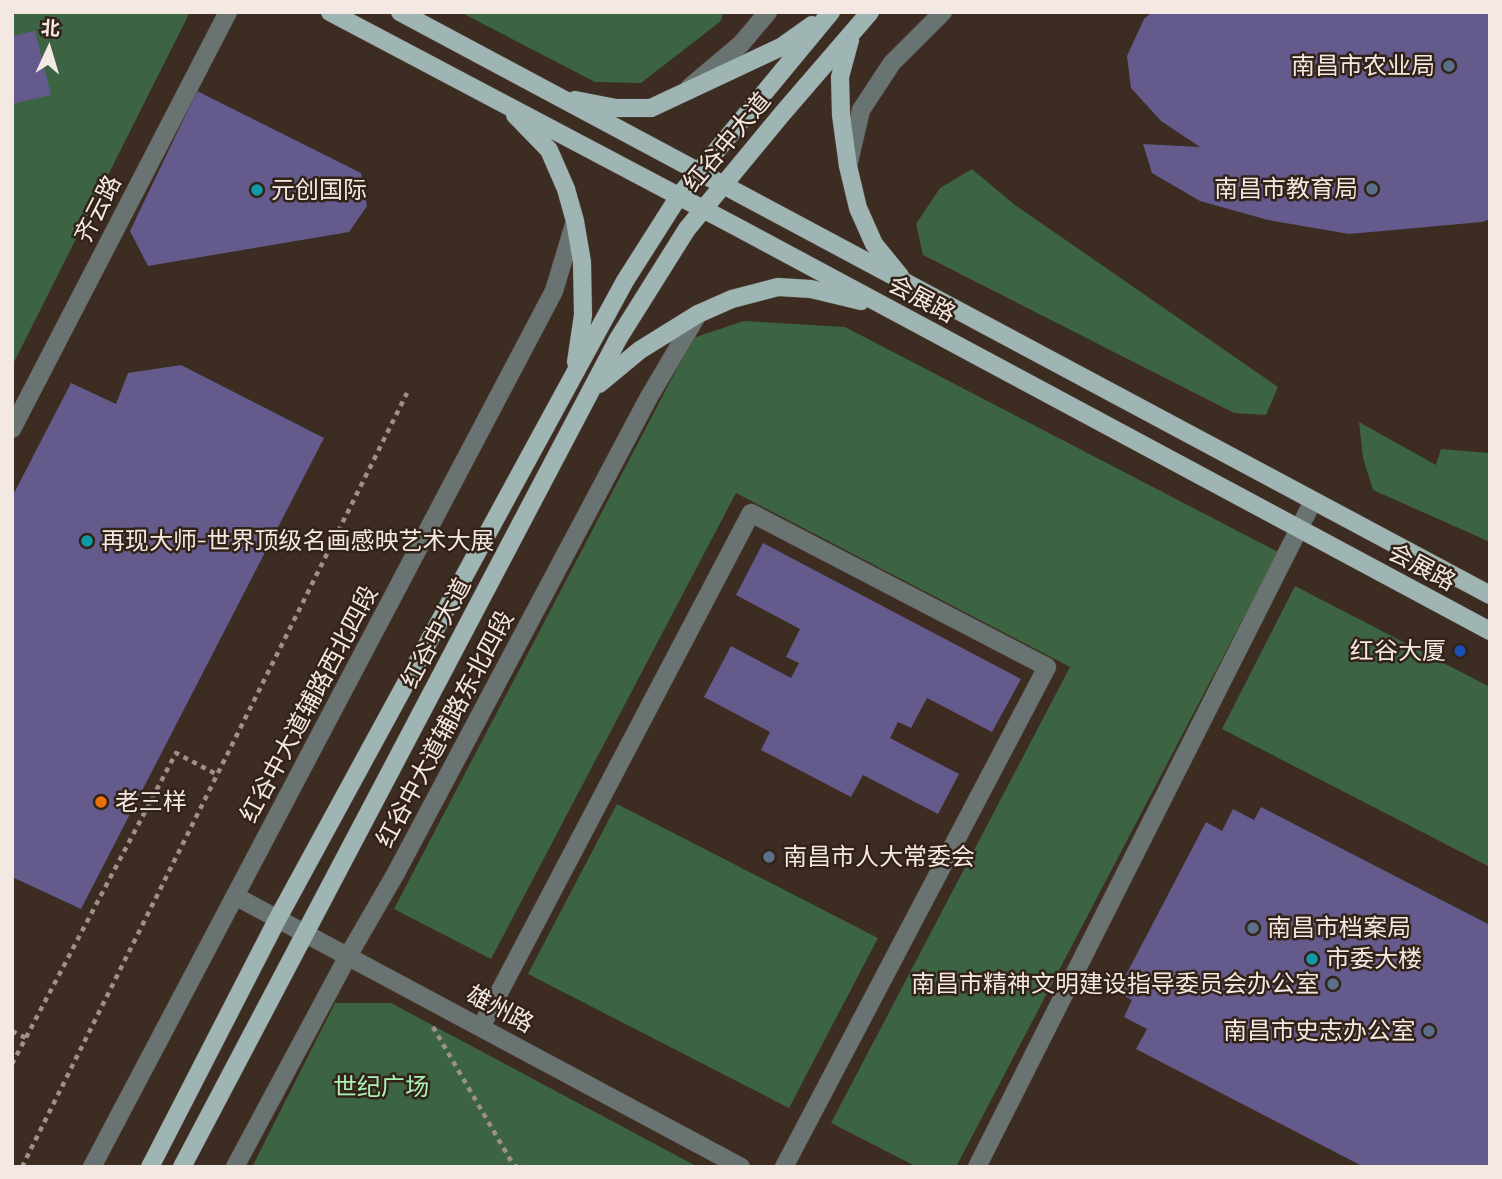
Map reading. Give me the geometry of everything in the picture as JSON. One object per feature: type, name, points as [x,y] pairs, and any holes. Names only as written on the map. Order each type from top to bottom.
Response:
[{"type":"main road","name":"会展路","points":[[330,12],[1490,631]]},
{"type":"main road","name":"会展路","points":[[400,12],[1490,595]]},
{"type":"main road","points":[[555,96],[616,108],[651,108],[781,47],[830,12]]},
{"type":"main road","name":"红谷中大道","points":[[150,1167],[278,918],[625,281],[679,196],[830,12]]},
{"type":"main road","name":"红谷中大道","points":[[182,1167],[618,339],[687,229],[870,12]]},
{"type":"main road","points":[[851,34],[840,77],[841,115],[848,166],[858,208],[874,244],[907,284]]},
{"type":"main road","points":[[506,105],[549,150],[566,189],[575,221],[582,262],[583,314],[574,374]]},
{"type":"main road","points":[[591,391],[640,350],[698,314],[732,299],[778,287],[811,289],[884,306]]},
{"type":"street","name":"齐云路","points":[[12,429],[228,12]]},
{"type":"street","points":[[684,92],[741,44],[768,12]]},
{"type":"street","points":[[848,166],[861,110],[892,63],[943,12]]},
{"type":"street","name":"红谷中大道辅路西北四段","points":[[92,1167],[554,291],[575,221]]},
{"type":"street","name":"红谷中大道辅路东北四段","points":[[235,1167],[348,956],[409,849],[649,397],[698,314]]},
{"type":"street","points":[[977,1167],[1313,501]]},
{"type":"street","points":[[481,1027],[751,513],[1046,667],[784,1167]]},
{"type":"street","name":"雄州路","points":[[235,895],[741,1167]]},
{"type":"path","points":[[22,1167],[407,393]]},
{"type":"path","points":[[12,1064],[176,753],[218,775]]},
{"type":"path","points":[[429,999],[421,1007],[513,1166],[524,1167]]},
{"type":"path","points":[[12,1031],[26,1038]]},
{"type":"green space","points":[[12,12],[190,12],[12,366]]},
{"type":"green space","points":[[460,12],[723,12],[721,21],[641,83],[595,82]]},
{"type":"green space","points":[[972,169],[1015,205],[1278,387],[1266,415],[1234,413],[923,255],[916,224],[940,188]]},
{"type":"green space","points":[[744,321],[845,327],[1278,552],[956,1167],[917,1167],[831,1123],[1070,667],[736,493],[491,959],[394,909],[693,338]]},
{"type":"green space","points":[[1359,422],[1436,465],[1441,449],[1490,453],[1490,542],[1373,490],[1363,458]]},
{"type":"green space","points":[[1295,586],[1490,687],[1490,867],[1222,729]]},
{"type":"green space","points":[[617,804],[878,938],[789,1108],[528,974]]},
{"type":"green space","name":"世纪广场","points":[[335,1003],[391,1003],[698,1167],[252,1167]]},
{"type":"building","points":[[1152,12],[1490,12],[1490,219],[1482,222],[1349,234],[1268,220],[1200,201],[1152,173],[1143,144],[1200,147],[1161,121],[1131,88],[1127,56],[1144,19]]},
{"type":"building","points":[[35,31],[51,95],[12,104],[12,36]]},
{"type":"building","name":"元创国际","points":[[197,91],[361,173],[367,206],[349,232],[148,266],[130,231]]},
{"type":"building","points":[[181,365],[324,438],[81,909],[12,877],[12,497],[71,383],[116,404],[128,373]]},
{"type":"building","name":"南昌市人大常委会","points":[[763,543],[1021,679],[992,732],[927,698],[911,728],[898,722],[890,738],[959,774],[938,814],[863,775],[851,797],[761,750],[770,732],[704,697],[731,646],[791,678],[799,663],[786,657],[800,629],[736,595]]},
{"type":"building","name":"市委大楼","points":[[1261,807],[1490,925],[1490,1167],[1364,1167],[1136,1049],[1147,1029],[1124,1017],[1132,1000],[1117,992],[1206,822],[1222,831],[1233,809],[1254,820]]},
{"type":"place","name":"南昌市农业局","points":[[1449,66]]},
{"type":"place","name":"南昌市教育局","points":[[1372,189]]},
{"type":"place","name":"元创国际","points":[[257,190]]},
{"type":"place","name":"再现大师-世界顶级名画感映艺术大展","points":[[87,541]]},
{"type":"place","name":"红谷大厦","points":[[1460,651]]},
{"type":"place","name":"老三样","points":[[101,802]]},
{"type":"place","name":"南昌市人大常委会","points":[[769,857]]},
{"type":"place","name":"南昌市档案局","points":[[1253,928]]},
{"type":"place","name":"市委大楼","points":[[1312,959]]},
{"type":"place","name":"南昌市精神文明建设指导委员会办公室","points":[[1333,984]]},
{"type":"place","name":"南昌市史志办公室","points":[[1429,1031]]}]
